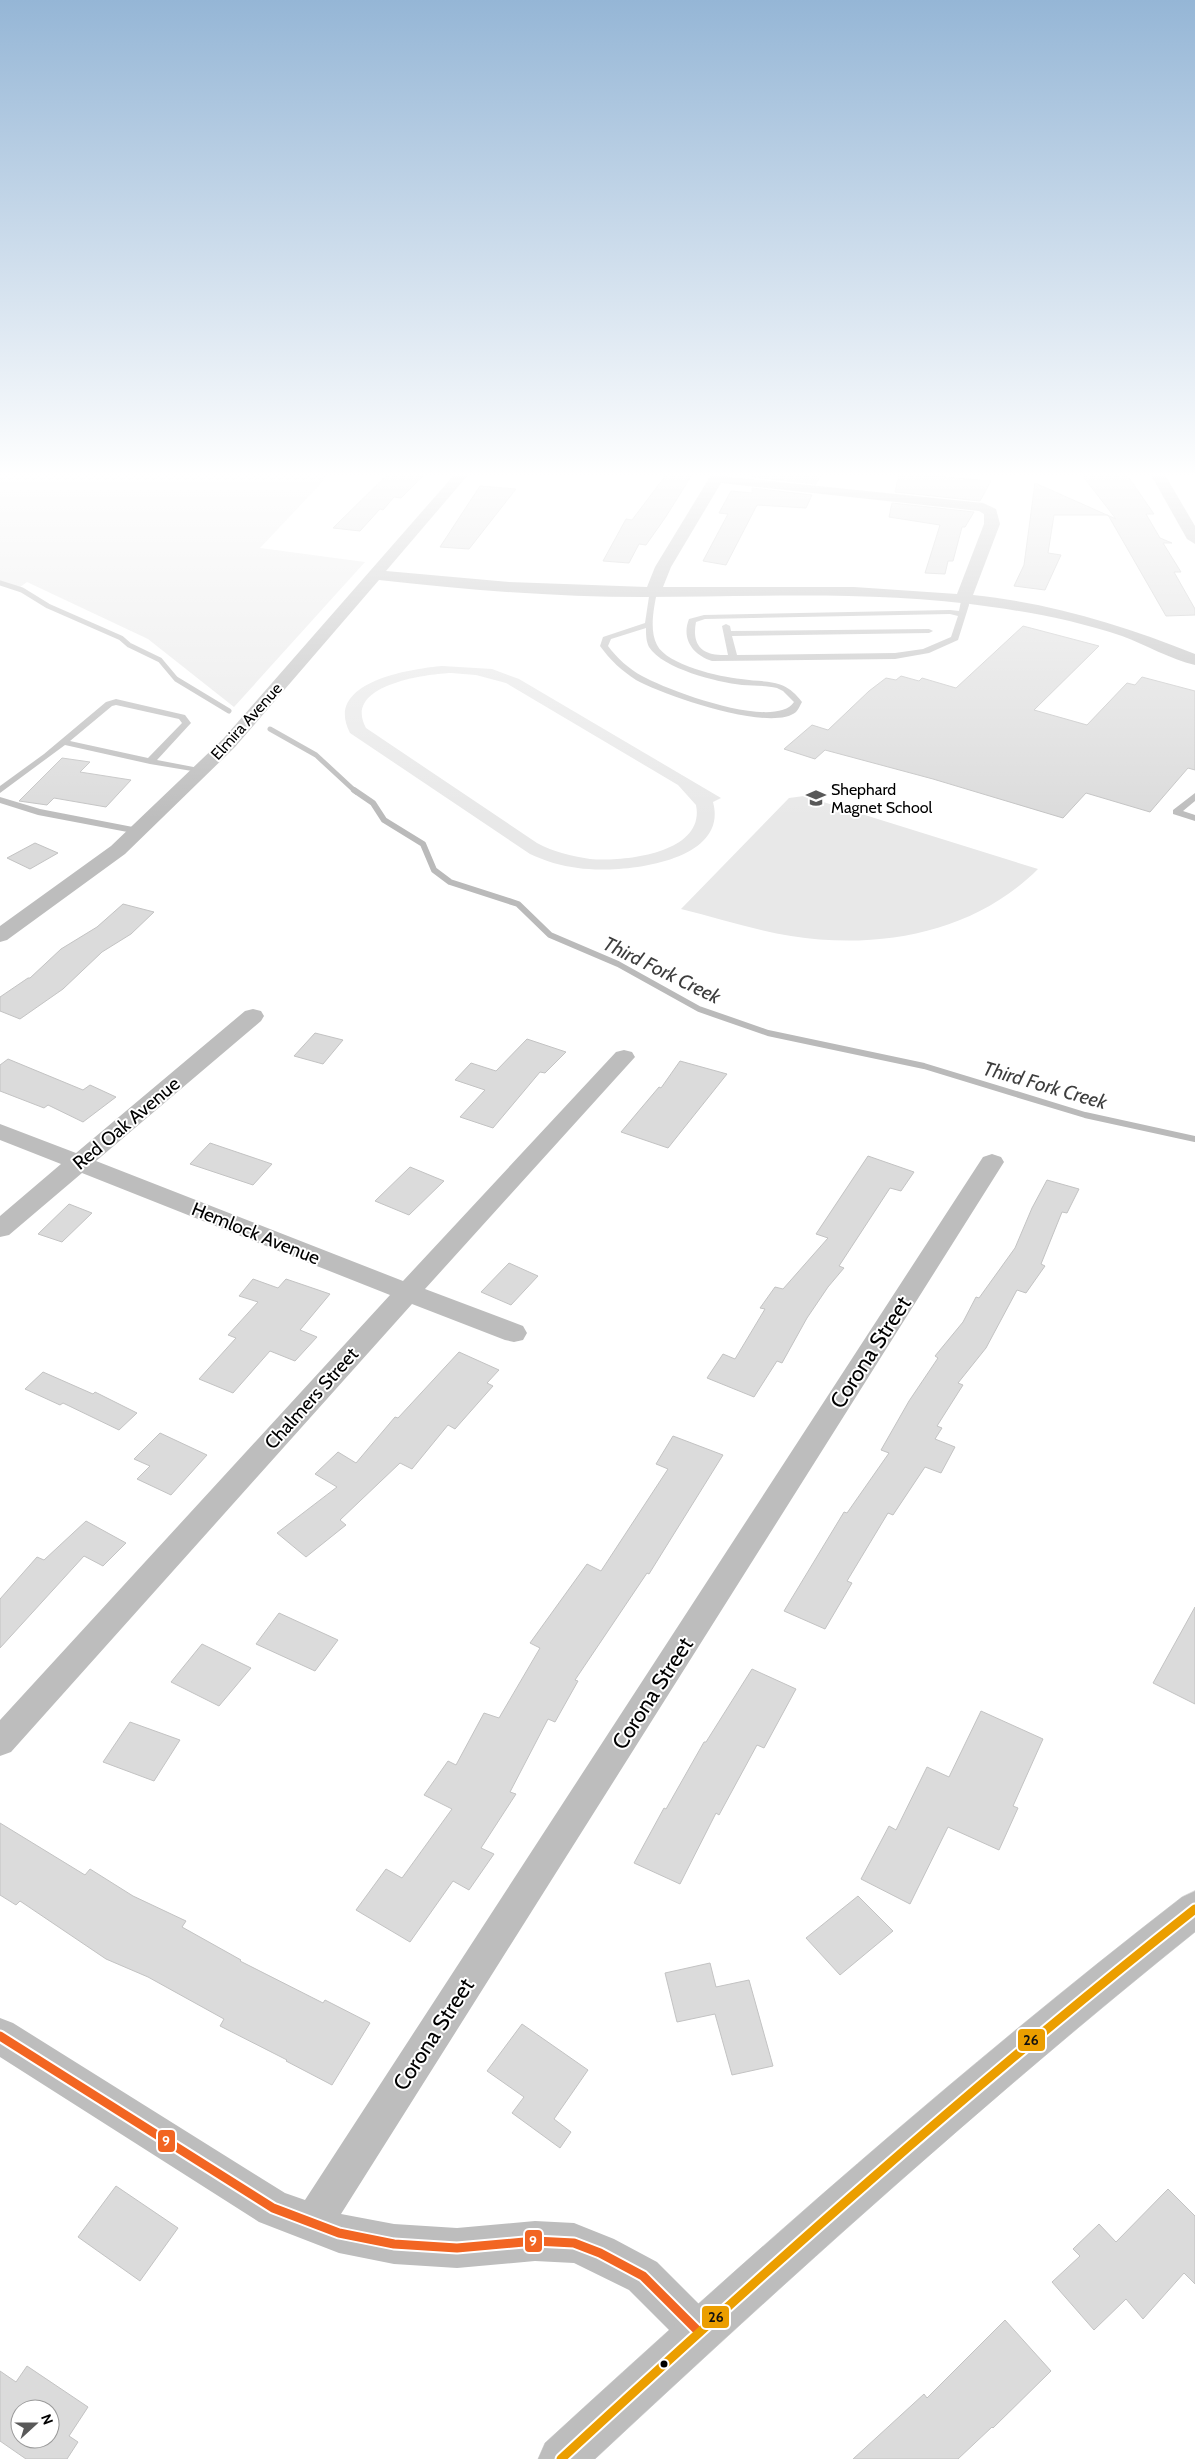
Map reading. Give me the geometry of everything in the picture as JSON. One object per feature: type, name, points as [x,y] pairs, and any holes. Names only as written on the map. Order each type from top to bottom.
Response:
[{"type":"main road","points":[[561,2459],[699,2332],[1004,2064],[1195,1909]]},
{"type":"street","name":"Elmira Avenue","points":[[0,936],[102,863],[138,831],[264,705],[363,590]]},
{"type":"street","points":[[528,590],[874,592],[964,606],[1031,607],[1068,614],[1192,654]]},
{"type":"street","points":[[964,606],[966,590]]},
{"type":"street","name":"Red Oak Avenue","points":[[0,1229],[253,1016]]},
{"type":"street","name":"Chalmers Street","points":[[0,1742],[407,1292],[624,1057]]},
{"type":"street","name":"Hemlock Avenue","points":[[0,1131],[514,1333]]},
{"type":"street","name":"Corona Street","points":[[312,2224],[992,1162]]},
{"type":"street","points":[[0,2036],[273,2208],[339,2233],[394,2244],[457,2248],[534,2241],[574,2243],[600,2253],[642,2276],[699,2332]]},
{"type":"lane","points":[[650,624],[607,637],[604,646],[611,657],[644,681],[702,703],[753,714],[776,714],[791,710],[798,702],[792,692],[780,686],[718,678],[674,663],[653,647],[650,624],[653,592]]},
{"type":"lane","points":[[964,606],[955,638],[938,648],[895,656],[712,658],[699,653],[693,647],[690,631],[692,621],[704,617],[950,612],[964,606]]},
{"type":"lane","points":[[728,616],[724,620],[734,658]]},
{"type":"lane","points":[[728,634],[929,631]]},
{"type":"lane","points":[[0,790],[109,704],[116,702],[182,717],[187,722],[150,761]]},
{"type":"lane","points":[[63,742],[200,771]]},
{"type":"lane","points":[[1195,796],[1176,812],[1195,818]]},
{"type":"lane","points":[[0,800],[38,812],[138,831]]},
{"type":"shaded area","points":[[43,590],[340,590],[234,707],[148,639]]},
{"type":"shaded area","points":[[442,666],[492,669],[519,679],[721,798],[713,802],[714,823],[705,839],[688,852],[666,861],[618,869],[572,867],[553,863],[530,854],[350,733],[345,716],[348,701],[359,690],[392,675]],"holes":[[[439,674],[476,675],[506,683],[678,785],[696,805],[696,822],[688,835],[659,852],[621,859],[590,859],[556,851],[537,843],[366,728],[362,713],[366,701],[376,692],[390,685]]]},
{"type":"shaded area","points":[[804,796],[1038,869],[1013,891],[985,908],[955,922],[924,932],[891,938],[824,940],[791,936],[681,909],[789,798]]},
{"type":"building","points":[[1151,590],[1184,590],[1195,609],[1195,615],[1166,616]]},
{"type":"building","points":[[1023,626],[1099,646],[1034,710],[1087,725],[1127,683],[1135,685],[1142,677],[1195,691],[1195,770],[1188,768],[1150,812],[1086,793],[1063,818],[933,779],[825,750],[815,759],[784,749],[812,725],[828,730],[869,691],[886,678],[896,680],[901,676],[919,681],[922,678],[956,688]]},
{"type":"building","points":[[62,758],[90,762],[80,772],[131,780],[106,807],[54,798],[47,805],[19,801]]},
{"type":"building","points":[[35,843],[58,853],[30,869],[7,858]]},
{"type":"building","points":[[123,904],[154,912],[131,934],[102,952],[63,989],[20,1019],[0,1011],[0,997],[30,978],[61,949],[97,927]]},
{"type":"building","points":[[315,1033],[343,1040],[323,1064],[294,1056]]},
{"type":"building","points":[[527,1039],[566,1052],[545,1073],[540,1072],[493,1128],[460,1117],[485,1090],[455,1080],[471,1063],[496,1071]]},
{"type":"building","points":[[8,1059],[83,1090],[90,1085],[116,1097],[83,1122],[48,1105],[44,1108],[0,1091],[0,1065]]},
{"type":"building","points":[[680,1061],[727,1074],[668,1148],[621,1132],[659,1087],[661,1088]]},
{"type":"building","points":[[210,1143],[272,1164],[253,1185],[190,1164]]},
{"type":"building","points":[[868,1156],[914,1172],[901,1191],[890,1188],[839,1266],[844,1268],[828,1287],[807,1318],[782,1363],[777,1361],[754,1397],[707,1378],[723,1354],[735,1359],[765,1309],[760,1308],[775,1287],[783,1289],[828,1238],[816,1234]]},
{"type":"building","points":[[410,1167],[444,1181],[409,1215],[375,1201]]},
{"type":"building","points":[[1047,1180],[1079,1189],[1067,1213],[1062,1212],[1041,1264],[1045,1266],[1026,1293],[1017,1290],[986,1348],[958,1383],[963,1385],[937,1426],[942,1428],[935,1439],[955,1447],[941,1473],[925,1467],[893,1515],[888,1513],[847,1581],[852,1583],[825,1629],[784,1611],[844,1512],[847,1513],[889,1453],[881,1450],[909,1401],[938,1358],[935,1356],[963,1322],[976,1297],[979,1298],[1015,1248],[1032,1208]]},
{"type":"building","points":[[69,1204],[92,1213],[62,1242],[38,1234]]},
{"type":"building","points":[[509,1263],[538,1276],[511,1305],[481,1292]]},
{"type":"building","points":[[253,1279],[278,1288],[286,1279],[330,1294],[300,1330],[317,1337],[295,1361],[270,1351],[233,1393],[199,1379],[236,1338],[228,1335],[258,1302],[239,1296]]},
{"type":"building","points":[[459,1352],[499,1370],[487,1383],[493,1386],[455,1429],[448,1425],[412,1469],[400,1463],[340,1520],[346,1525],[306,1557],[277,1533],[337,1487],[315,1474],[338,1452],[356,1463],[395,1417],[398,1418]]},
{"type":"building","points":[[43,1372],[93,1394],[95,1392],[137,1413],[119,1430],[63,1403],[60,1405],[25,1389]]},
{"type":"building","points":[[160,1433],[207,1455],[171,1495],[137,1479],[150,1466],[134,1459]]},
{"type":"building","points":[[673,1436],[723,1455],[649,1574],[647,1573],[575,1680],[578,1681],[555,1722],[548,1719],[510,1792],[516,1794],[481,1848],[494,1854],[469,1890],[453,1881],[410,1942],[356,1910],[386,1869],[402,1878],[452,1809],[424,1795],[448,1761],[456,1765],[484,1713],[499,1718],[540,1648],[530,1643],[587,1564],[601,1571],[668,1469],[656,1464]]},
{"type":"building","points":[[86,1521],[126,1543],[103,1566],[84,1556],[0,1648],[0,1599],[37,1557],[44,1560]]},
{"type":"building","points":[[1195,1607],[1195,1704],[1153,1683]]},
{"type":"building","points":[[279,1613],[338,1640],[315,1671],[256,1644]]},
{"type":"building","points":[[202,1644],[251,1668],[219,1706],[171,1682]]},
{"type":"building","points":[[752,1669],[796,1689],[764,1748],[757,1745],[719,1815],[716,1813],[680,1884],[634,1863],[664,1808],[666,1809],[704,1742],[706,1742]]},
{"type":"building","points":[[981,1711],[1043,1739],[1013,1806],[1018,1808],[999,1850],[948,1827],[910,1904],[861,1879],[889,1826],[896,1830],[927,1767],[949,1777]]},
{"type":"building","points":[[130,1722],[180,1740],[154,1781],[103,1762]]},
{"type":"building","points":[[0,1823],[85,1875],[90,1869],[133,1896],[186,1921],[182,1927],[240,1961],[323,2003],[325,2000],[370,2023],[332,2085],[220,2026],[224,2019],[148,1977],[106,1959],[20,1901],[16,1905],[0,1895]]},
{"type":"building","points":[[858,1896],[893,1931],[840,1975],[806,1938]]},
{"type":"building","points":[[710,1963],[716,1987],[749,1980],[773,2066],[732,2075],[715,2014],[677,2022],[665,1973]]},
{"type":"building","points":[[522,2024],[588,2070],[554,2119],[571,2132],[560,2148],[512,2113],[524,2097],[487,2071]]},
{"type":"building","points":[[116,2186],[178,2228],[140,2281],[78,2237]]},
{"type":"building","points":[[1168,2189],[1195,2216],[1195,2284],[1184,2273],[1143,2319],[1126,2299],[1094,2330],[1052,2282],[1080,2256],[1073,2249],[1099,2224],[1116,2242]]},
{"type":"building","points":[[1005,2320],[1051,2371],[993,2428],[958,2459],[853,2459],[924,2394],[927,2398]]},
{"type":"building","points":[[27,2366],[88,2407],[69,2436],[78,2442],[67,2459],[26,2459],[12,2449],[60,2449],[60,2399],[10,2399],[10,2448],[0,2441],[0,2371],[16,2382]]},
{"type":"waterway","name":"Third Fork Creek","points":[[21,590],[48,606],[121,638],[129,645],[160,660],[176,679],[229,711]]},
{"type":"waterway","name":"Third Fork Creek","points":[[270,729],[316,755],[356,792]]},
{"type":"waterway","name":"Third Fork Creek","points":[[354,790],[373,803],[384,820],[423,844],[434,870],[450,882],[518,904],[550,935],[618,964],[699,1009],[768,1033],[924,1066],[1085,1115],[1195,1139]]},
{"type":"transit line","name":"26","points":[[561,2459],[715,2317],[951,2108],[1032,2040],[1195,1909]]},
{"type":"transit line","name":"9","points":[[0,2036],[273,2208],[339,2233],[394,2244],[457,2248],[535,2241],[574,2243],[600,2253],[643,2276],[699,2332]]},
{"type":"place","name":"Shephard Magnet School","points":[[816,798]]}]
